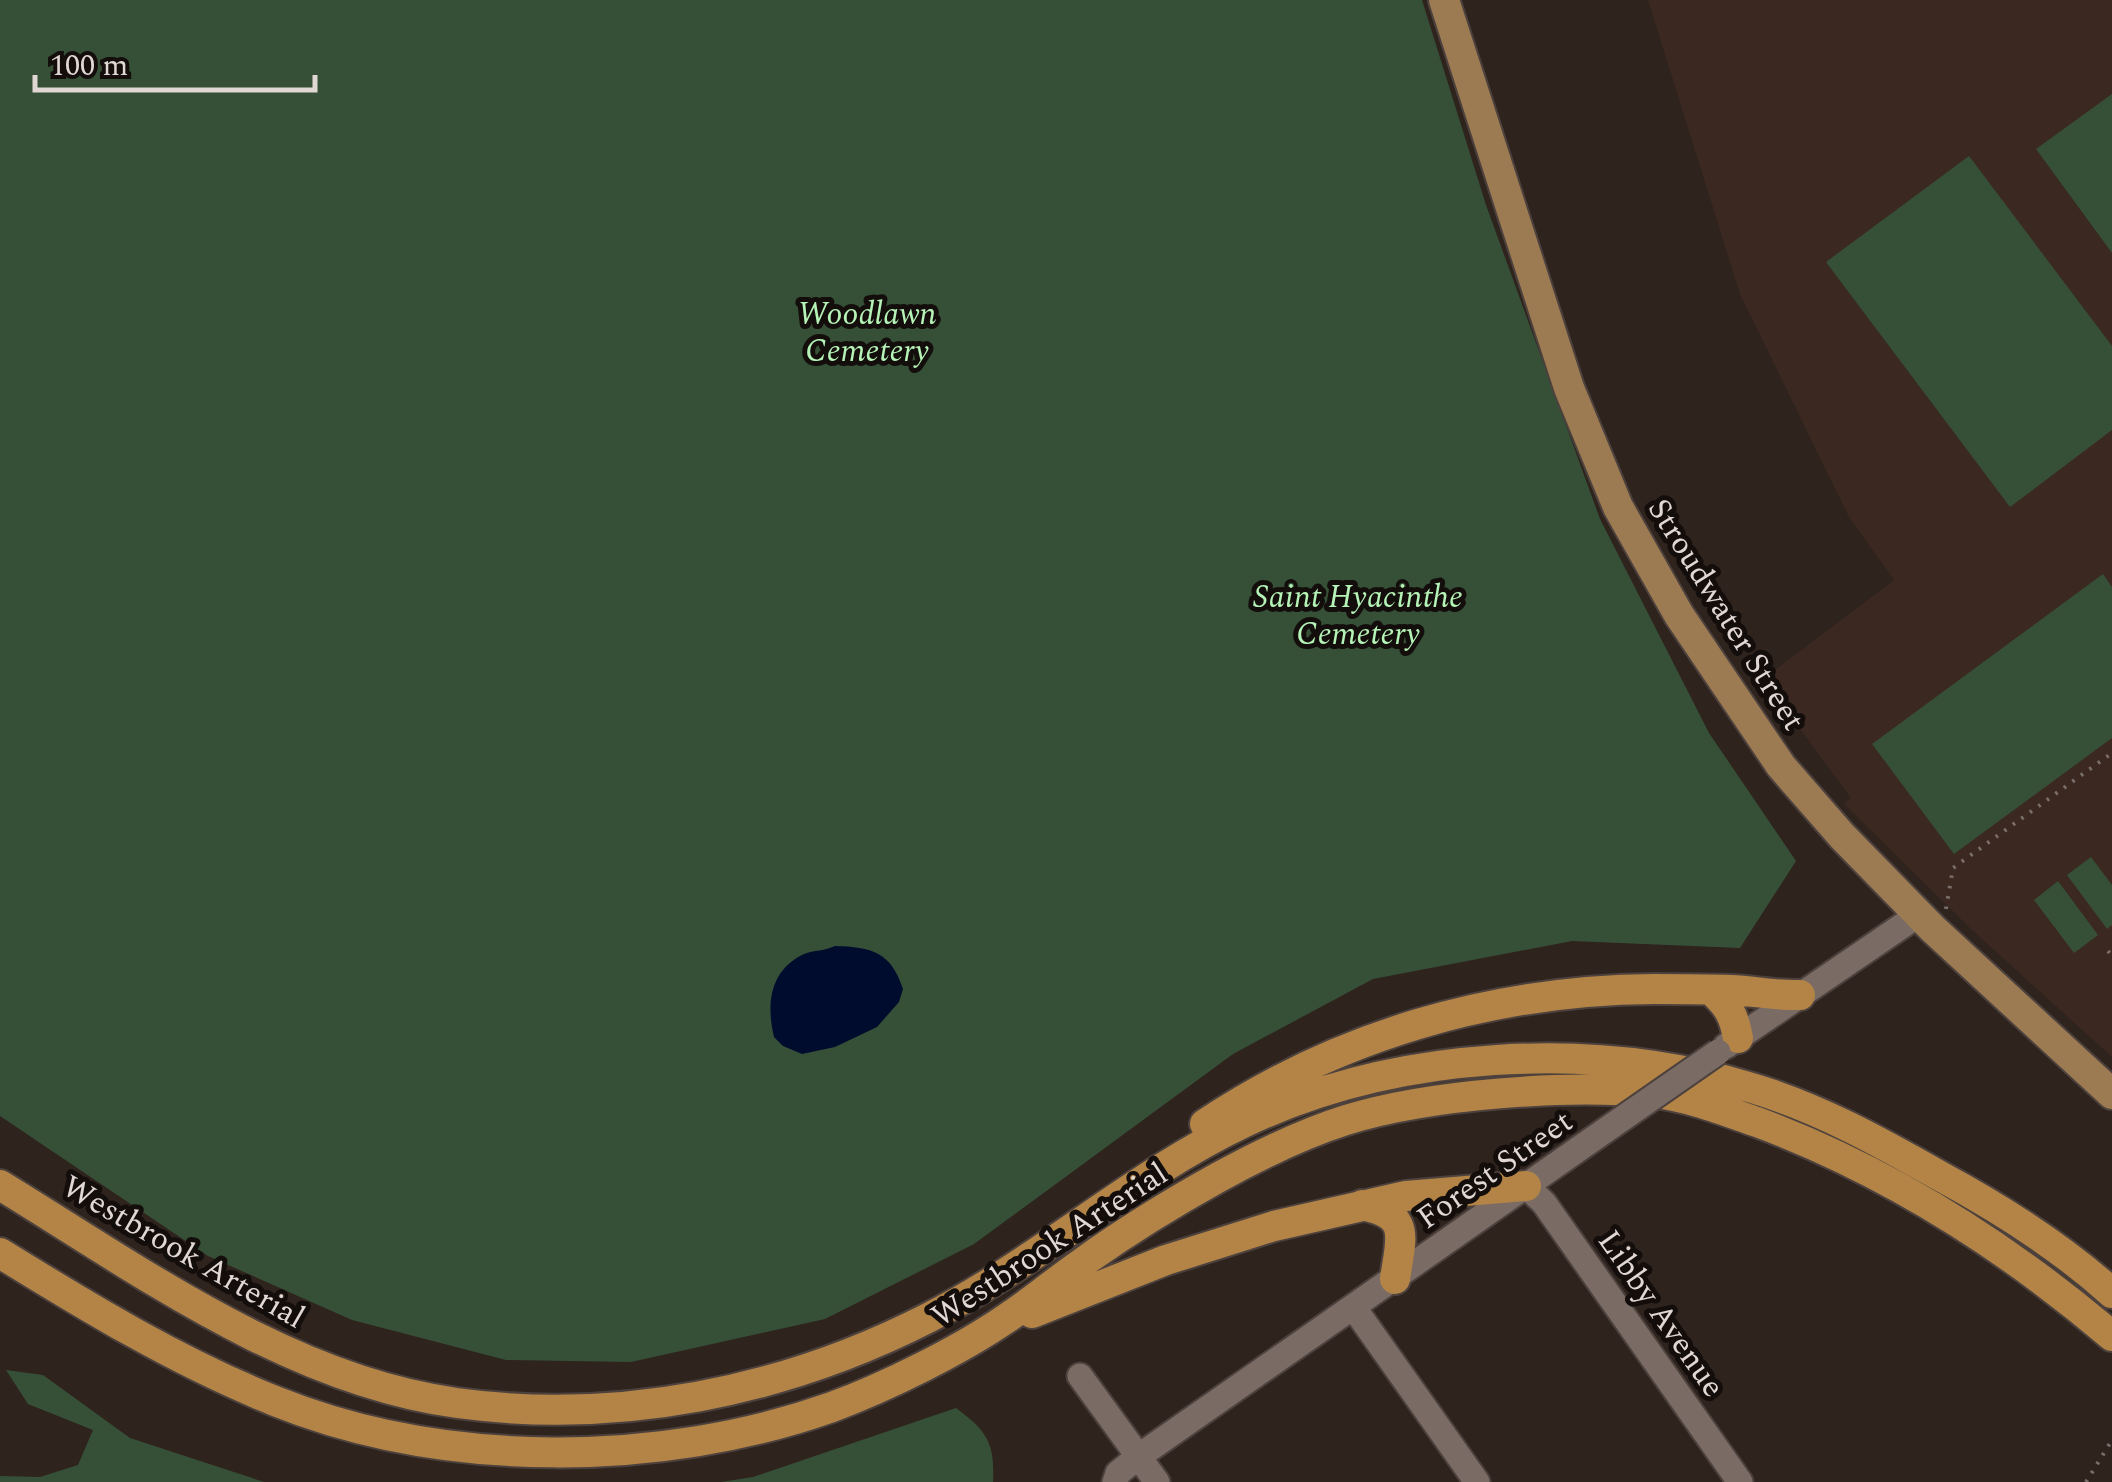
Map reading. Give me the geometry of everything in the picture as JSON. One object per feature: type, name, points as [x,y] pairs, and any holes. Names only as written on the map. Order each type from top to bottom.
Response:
[{"type":"highway","points":[[1115,1198],[1176,1143],[1251,1095],[1309,1065],[1393,1032],[1479,1008],[1566,994],[1711,990],[1800,995]]},
{"type":"highway","points":[[1711,990],[1734,1016],[1728,1045]]},
{"type":"highway","name":"Westbrook Arterial","points":[[0,1185],[200,1306],[315,1364],[458,1404],[579,1410],[693,1399],[814,1368],[930,1318],[1115,1198],[1243,1123],[1340,1086],[1467,1061],[1604,1060],[1653,1065],[1752,1088],[1858,1130],[1994,1206],[2112,1293]]},
{"type":"highway","name":"Westbrook Arterial","points":[[0,1252],[198,1368],[281,1404],[434,1443],[501,1451],[613,1451],[702,1440],[768,1426],[874,1388],[1005,1320],[1083,1262],[1218,1178],[1281,1146],[1347,1120],[1510,1093],[1658,1094],[1756,1122],[1882,1178],[1974,1232],[2064,1295],[2112,1336]]},
{"type":"highway","points":[[1005,1320],[1040,1311],[1106,1282],[1230,1238],[1362,1205],[1452,1190],[1526,1186]]},
{"type":"highway","points":[[1362,1205],[1384,1210],[1398,1224],[1395,1279]]},
{"type":"main road","name":"Stroudwater Street","points":[[1444,0],[1569,388],[1618,507],[1679,615],[1781,766],[1925,921],[2112,1094]]},
{"type":"street","name":"Forest Street","points":[[1115,1482],[1118,1474],[1138,1457],[1800,995],[1925,921]]},
{"type":"street","name":"Libby Avenue","points":[[1526,1186],[1544,1202],[1740,1482]]},
{"type":"street","points":[[1354,1308],[1477,1482]]},
{"type":"street","points":[[1080,1376],[1157,1482]]},
{"type":"path","points":[[1925,921],[1945,914],[1953,868],[2112,752]]},
{"type":"path","points":[[2086,1482],[2112,1440]]},
{"type":"shaded area","points":[[1648,0],[2112,0],[2112,1057],[1971,929],[1844,804],[1851,798],[1763,679],[1894,580],[1849,517],[1740,294]]},
{"type":"green space","points":[[0,0],[1422,0],[1486,205],[1600,519],[1709,733],[1796,861],[1740,948],[1572,941],[1373,979],[1233,1054],[974,1244],[825,1319],[631,1362],[506,1360],[352,1320],[208,1256],[0,1116]]},
{"type":"green space","points":[[2112,94],[2112,253],[2036,149]]},
{"type":"green space","points":[[1969,156],[2112,346],[2112,430],[2010,507],[1826,262]]},
{"type":"green space","points":[[2103,574],[2112,587],[2112,738],[1954,854],[1872,744]]},
{"type":"green space","points":[[2091,857],[2112,885],[2112,925],[2107,929],[2067,875]]},
{"type":"green space","points":[[2058,881],[2098,935],[2074,953],[2034,900]]},
{"type":"green space","points":[[6,1370],[43,1375],[130,1438],[264,1482],[0,1482],[0,1476],[40,1477],[78,1465],[93,1430],[28,1404]]},
{"type":"green space","points":[[956,1408],[987,1439],[993,1482],[721,1482],[753,1477]]},
{"type":"water","points":[[835,946],[870,950],[886,959],[903,989],[899,1002],[877,1027],[835,1047],[802,1054],[783,1046],[774,1037],[773,989],[777,978],[793,961]]},
{"type":"park label","name":"Woodlawn Cemetery","points":[[867,332]]},
{"type":"park label","name":"Saint Hyacinthe Cemetery","points":[[1358,614]]}]
